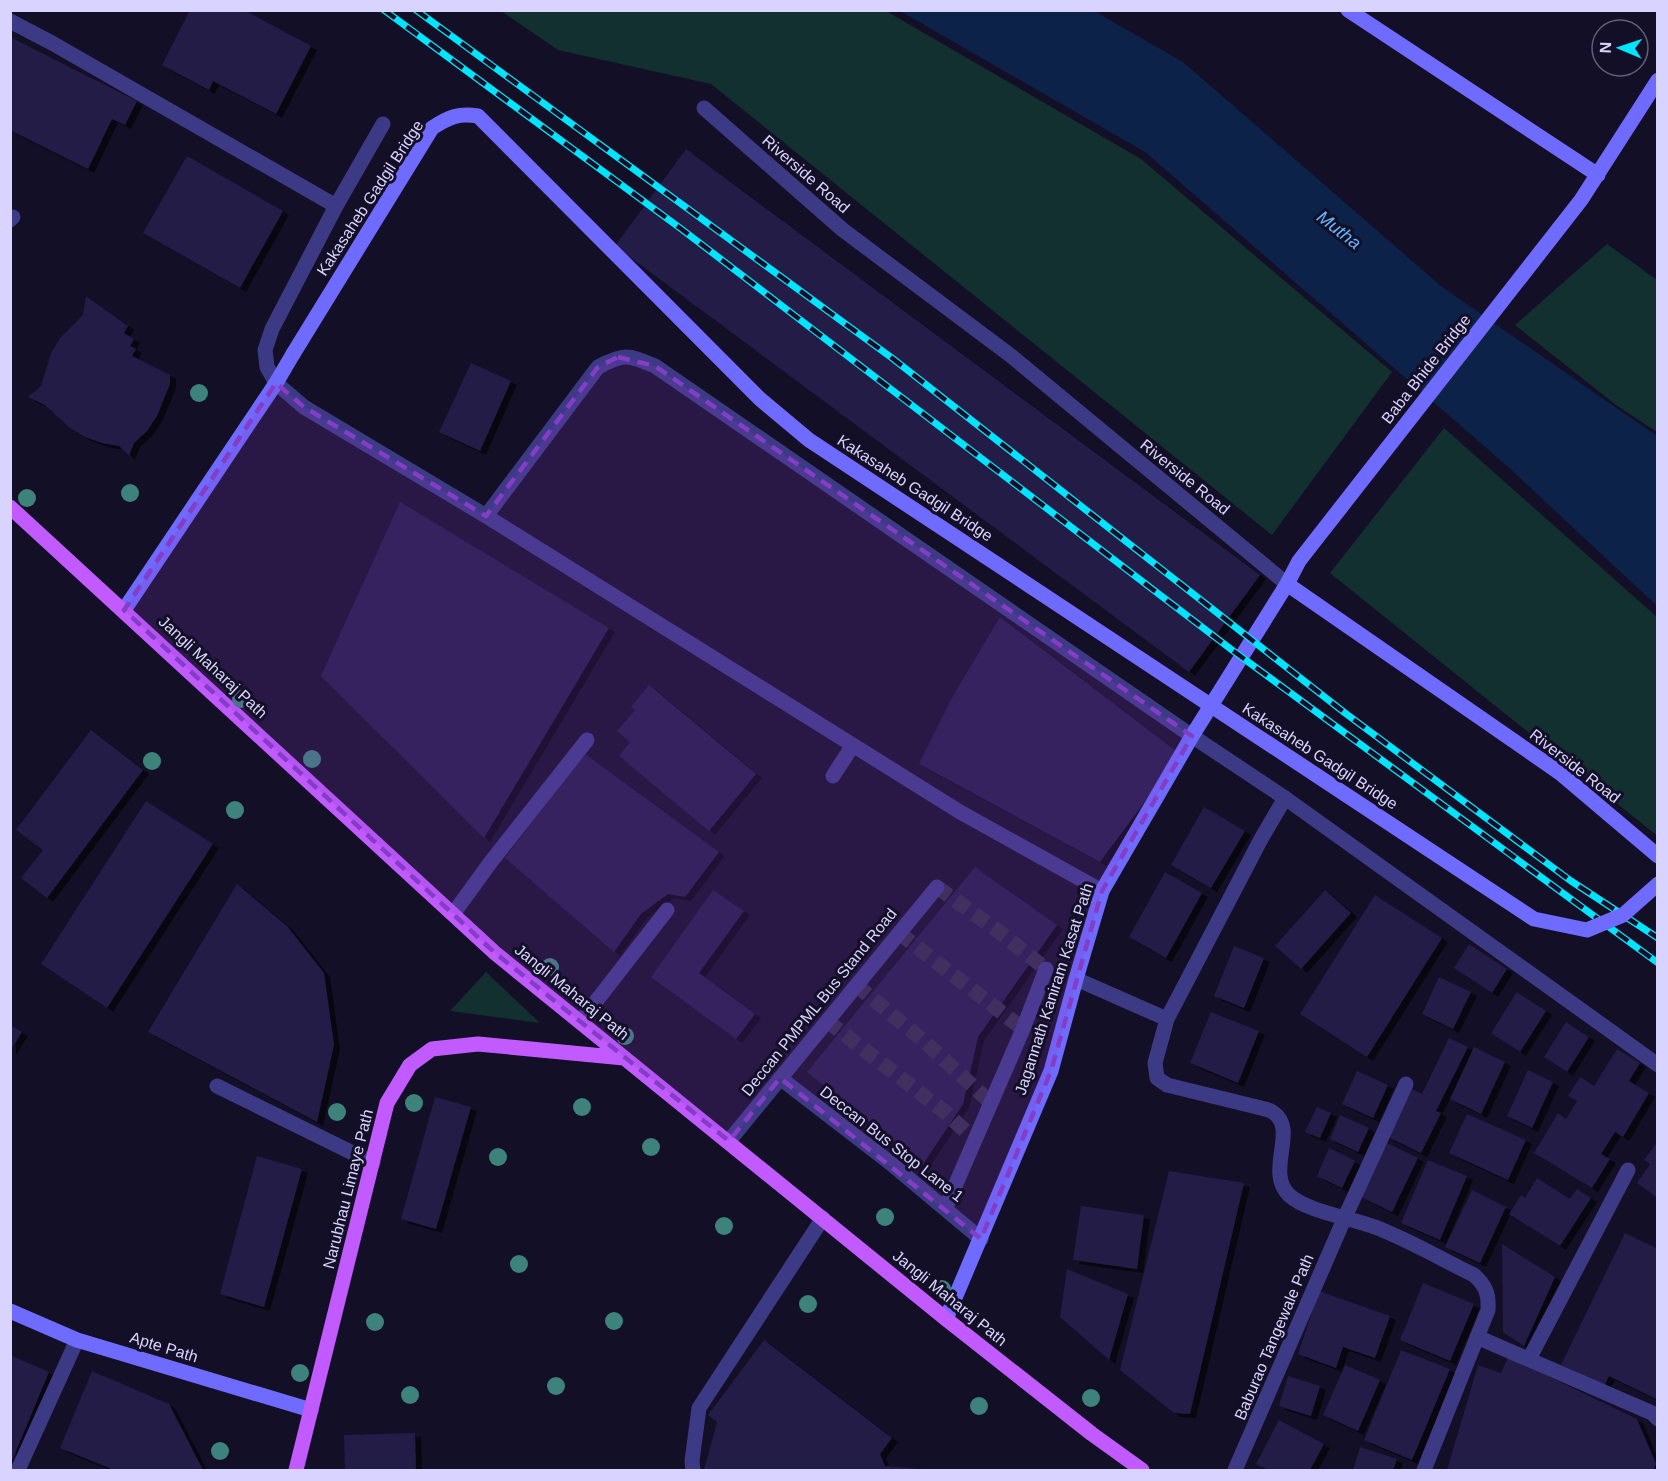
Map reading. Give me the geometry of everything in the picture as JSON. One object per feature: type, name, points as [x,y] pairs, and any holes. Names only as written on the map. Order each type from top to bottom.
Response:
[{"type":"main road","name":"Jangli Maharaj Path","points":[[10,507],[495,953],[946,1319],[1136,1468]]},
{"type":"main road","name":"Narubhau Limaye Path","points":[[296,1470],[387,1103],[410,1065],[432,1048],[478,1044],[624,1058]]},
{"type":"street","points":[[1348,10],[1598,175]]},
{"type":"street","points":[[10,21],[336,206]]},
{"type":"street","name":"Baba Bhide Bridge","points":[[1299,561],[1581,200],[1658,80]]},
{"type":"street","name":"Riverside Road","points":[[704,108],[843,230],[1010,355],[1287,584],[1560,773],[1658,856]]},
{"type":"street","name":"Kakasaheb Gadgil Bridge","points":[[124,610],[276,383],[432,129],[446,118],[464,114],[478,116],[760,399],[809,440],[1534,919],[1587,930],[1623,915],[1658,884]]},
{"type":"street","points":[[383,124],[336,206],[272,329],[266,350],[267,367],[276,383],[304,407],[486,516],[960,812],[1102,891]]},
{"type":"street","points":[[486,516],[598,367],[618,357],[634,358],[655,366],[1192,736],[1286,798],[1658,1065]]},
{"type":"street","name":"Jagannath Kaniram Kasat Path","points":[[946,1319],[1051,1071],[1102,891],[1192,736],[1299,561]]},
{"type":"street","points":[[453,914],[490,863],[587,740]]},
{"type":"street","points":[[834,776],[853,745]]},
{"type":"street","points":[[1286,798],[1261,839],[1167,1018],[1155,1063],[1157,1078],[1167,1085],[1261,1107],[1274,1113],[1281,1122],[1283,1137],[1279,1170],[1282,1186],[1288,1195],[1302,1204],[1376,1227],[1474,1275],[1485,1284],[1489,1296],[1488,1310],[1424,1470]]},
{"type":"street","name":"Deccan PMPML Bus Stand Road","points":[[729,1141],[937,887]]},
{"type":"street","points":[[580,1022],[667,910]]},
{"type":"street","points":[[945,1209],[1023,1029],[1046,969]]},
{"type":"street","points":[[1076,979],[1167,1018]]},
{"type":"street","name":"Deccan Bus Stop Lane 1","points":[[780,1078],[889,1162],[981,1239]]},
{"type":"street","name":"Baburao Tangewale Path","points":[[1235,1470],[1345,1217],[1406,1084]]},
{"type":"street","points":[[217,1086],[373,1163]]},
{"type":"street","points":[[1528,1359],[1628,1170]]},
{"type":"street","points":[[693,1470],[694,1439],[699,1408],[823,1218]]},
{"type":"street","name":"Apte Path","points":[[10,1311],[77,1340],[311,1410]]},
{"type":"street","points":[[1477,1337],[1652,1413],[1658,1419]]},
{"type":"street","points":[[18,1470],[77,1340]]},
{"type":"highlighted area","points":[[618,357],[655,366],[1192,736],[1102,891],[1051,1071],[981,1239],[780,1078],[729,1141],[495,953],[124,610],[276,383],[304,407],[486,516],[598,367]]},
{"type":"green space","points":[[501,11],[886,11],[1141,159],[1392,372],[1272,535],[711,84],[558,50]]},
{"type":"green space","points":[[1607,244],[1657,280],[1657,432],[1616,405],[1515,325]]},
{"type":"green space","points":[[1444,428],[1657,617],[1658,832],[1655,834],[1330,573]]},
{"type":"green space","points":[[486,972],[540,1023],[450,1011]]},
{"type":"water","name":"Mutha","points":[[900,11],[1094,11],[1183,62],[1442,287],[1657,436],[1657,606],[1506,465],[1145,152]]},
{"type":"building","points":[[190,10],[244,10],[311,46],[276,114],[213,81],[209,90],[162,65]]},
{"type":"building","points":[[10,37],[137,101],[125,125],[112,119],[88,169],[10,130]]},
{"type":"building","points":[[686,149],[1260,575],[1189,672],[615,246]]},
{"type":"building","points":[[187,156],[283,211],[240,288],[143,233]]},
{"type":"building","points":[[86,296],[128,326],[124,333],[134,339],[130,346],[136,349],[132,356],[170,375],[170,384],[157,416],[147,431],[134,443],[129,456],[119,446],[85,437],[70,428],[45,405],[28,397],[41,386],[51,353],[60,338],[83,315]]},
{"type":"building","points":[[471,363],[511,381],[480,451],[439,432]]},
{"type":"building","points":[[400,502],[609,628],[484,838],[321,676]]},
{"type":"building","points":[[1000,617],[1180,754],[1100,862],[919,764],[953,696]]},
{"type":"building","points":[[649,685],[756,774],[709,831],[619,756],[630,742],[617,731],[635,710],[631,707]]},
{"type":"building","points":[[91,730],[143,770],[47,898],[21,878],[43,850],[16,830]]},
{"type":"building","points":[[584,753],[719,852],[685,897],[668,894],[641,914],[614,952],[505,858]]},
{"type":"building","points":[[146,801],[213,844],[107,1008],[41,964]]},
{"type":"building","points":[[1204,807],[1245,831],[1211,888],[1171,865]]},
{"type":"building","points":[[975,867],[1057,925],[978,1037],[963,1104],[923,1164],[807,1072]]},
{"type":"building","points":[[1165,872],[1202,893],[1166,958],[1129,937]]},
{"type":"building","points":[[237,884],[287,926],[324,973],[334,1045],[317,1122],[148,1032]]},
{"type":"building","points":[[713,890],[744,911],[699,973],[755,1014],[736,1039],[651,977]]},
{"type":"building","points":[[1325,890],[1351,913],[1301,969],[1275,946]]},
{"type":"building","points":[[1375,895],[1442,938],[1367,1057],[1300,1014]]},
{"type":"building","points":[[1469,944],[1507,969],[1492,993],[1454,968]]},
{"type":"building","points":[[1234,946],[1264,958],[1244,1008],[1214,996]]},
{"type":"building","points":[[1439,977],[1471,992],[1453,1029],[1422,1014]]},
{"type":"building","points":[[1517,992],[1546,1011],[1520,1052],[1491,1033]]},
{"type":"building","points":[[1211,1012],[1259,1031],[1238,1083],[1190,1063]]},
{"type":"building","points":[[1566,1022],[1589,1037],[1567,1072],[1544,1057]]},
{"type":"building","points":[[10,1025],[22,1032],[10,1051]]},
{"type":"building","points":[[1449,1038],[1468,1047],[1436,1111],[1441,1113],[1421,1153],[1388,1137],[1412,1089],[1422,1094]]},
{"type":"building","points":[[1474,1047],[1505,1062],[1481,1114],[1450,1099]]},
{"type":"building","points":[[1617,1049],[1640,1063],[1629,1081],[1649,1093],[1623,1137],[1615,1132],[1601,1154],[1610,1159],[1592,1188],[1534,1153],[1558,1113],[1566,1119],[1577,1101],[1568,1096],[1580,1077],[1594,1086]]},
{"type":"building","points":[[1528,1070],[1553,1082],[1532,1128],[1507,1116]]},
{"type":"building","points":[[1357,1071],[1388,1085],[1373,1118],[1342,1104]]},
{"type":"building","points":[[435,1097],[471,1107],[436,1229],[401,1219]]},
{"type":"building","points":[[1317,1107],[1331,1113],[1320,1138],[1305,1132]]},
{"type":"building","points":[[1467,1114],[1526,1140],[1508,1180],[1449,1153]]},
{"type":"building","points":[[1340,1115],[1369,1128],[1358,1152],[1330,1139]]},
{"type":"building","points":[[1658,1141],[1658,1195],[1656,1197],[1637,1183],[1650,1164],[1644,1160]]},
{"type":"building","points":[[1387,1143],[1418,1158],[1392,1212],[1361,1197]]},
{"type":"building","points":[[1329,1148],[1355,1161],[1342,1188],[1317,1176]]},
{"type":"building","points":[[257,1156],[302,1169],[264,1307],[220,1294]]},
{"type":"building","points":[[1428,1160],[1467,1176],[1440,1240],[1401,1223]]},
{"type":"building","points":[[1169,1171],[1244,1183],[1190,1414],[1174,1413],[1120,1370]]},
{"type":"building","points":[[1537,1178],[1570,1199],[1577,1189],[1591,1198],[1560,1246],[1509,1214],[1521,1195],[1525,1198]]},
{"type":"building","points":[[1472,1190],[1506,1207],[1480,1263],[1445,1247]]},
{"type":"building","points":[[1081,1206],[1144,1215],[1137,1269],[1073,1260]]},
{"type":"building","points":[[1625,1233],[1658,1249],[1658,1400],[1609,1376],[1604,1386],[1561,1365]]},
{"type":"building","points":[[1502,1244],[1555,1277],[1524,1346],[1503,1332]]},
{"type":"building","points":[[1067,1269],[1128,1294],[1109,1360],[1060,1317]]},
{"type":"building","points":[[1423,1283],[1474,1304],[1450,1361],[1400,1340]]},
{"type":"building","points":[[1319,1291],[1390,1316],[1375,1358],[1343,1347],[1336,1368],[1298,1354]]},
{"type":"building","points":[[764,1340],[892,1438],[880,1454],[885,1466],[918,1470],[704,1470],[717,1422],[708,1415]]},
{"type":"building","points":[[1401,1350],[1450,1369],[1412,1460],[1364,1440]]},
{"type":"building","points":[[10,1355],[49,1372],[11,1463],[10,1463]]},
{"type":"building","points":[[1508,1357],[1637,1419],[1656,1464],[1653,1470],[1447,1470],[1478,1365],[1501,1373]]},
{"type":"building","points":[[1345,1365],[1380,1380],[1358,1431],[1323,1415]]},
{"type":"building","points":[[92,1371],[169,1404],[203,1470],[114,1470],[60,1448]]},
{"type":"building","points":[[1288,1376],[1320,1386],[1311,1416],[1279,1406]]},
{"type":"building","points":[[1279,1420],[1324,1444],[1310,1470],[1268,1470],[1256,1464]]},
{"type":"building","points":[[415,1433],[416,1470],[345,1470],[344,1435]]},
{"type":"building","points":[[1360,1447],[1397,1459],[1393,1470],[1353,1470]]},
{"type":"tunnel","points":[[937,887],[1046,969]]},
{"type":"tunnel","points":[[899,933],[1023,1029]]},
{"type":"tunnel","points":[[856,985],[925,1042],[990,1102]]},
{"type":"tunnel","points":[[827,1021],[945,1112],[975,1140]]},
{"type":"railway","points":[[384,10],[680,228],[1232,650],[1658,963]]},
{"type":"railway","points":[[416,10],[892,358],[1345,713],[1571,881],[1658,938]]}]
